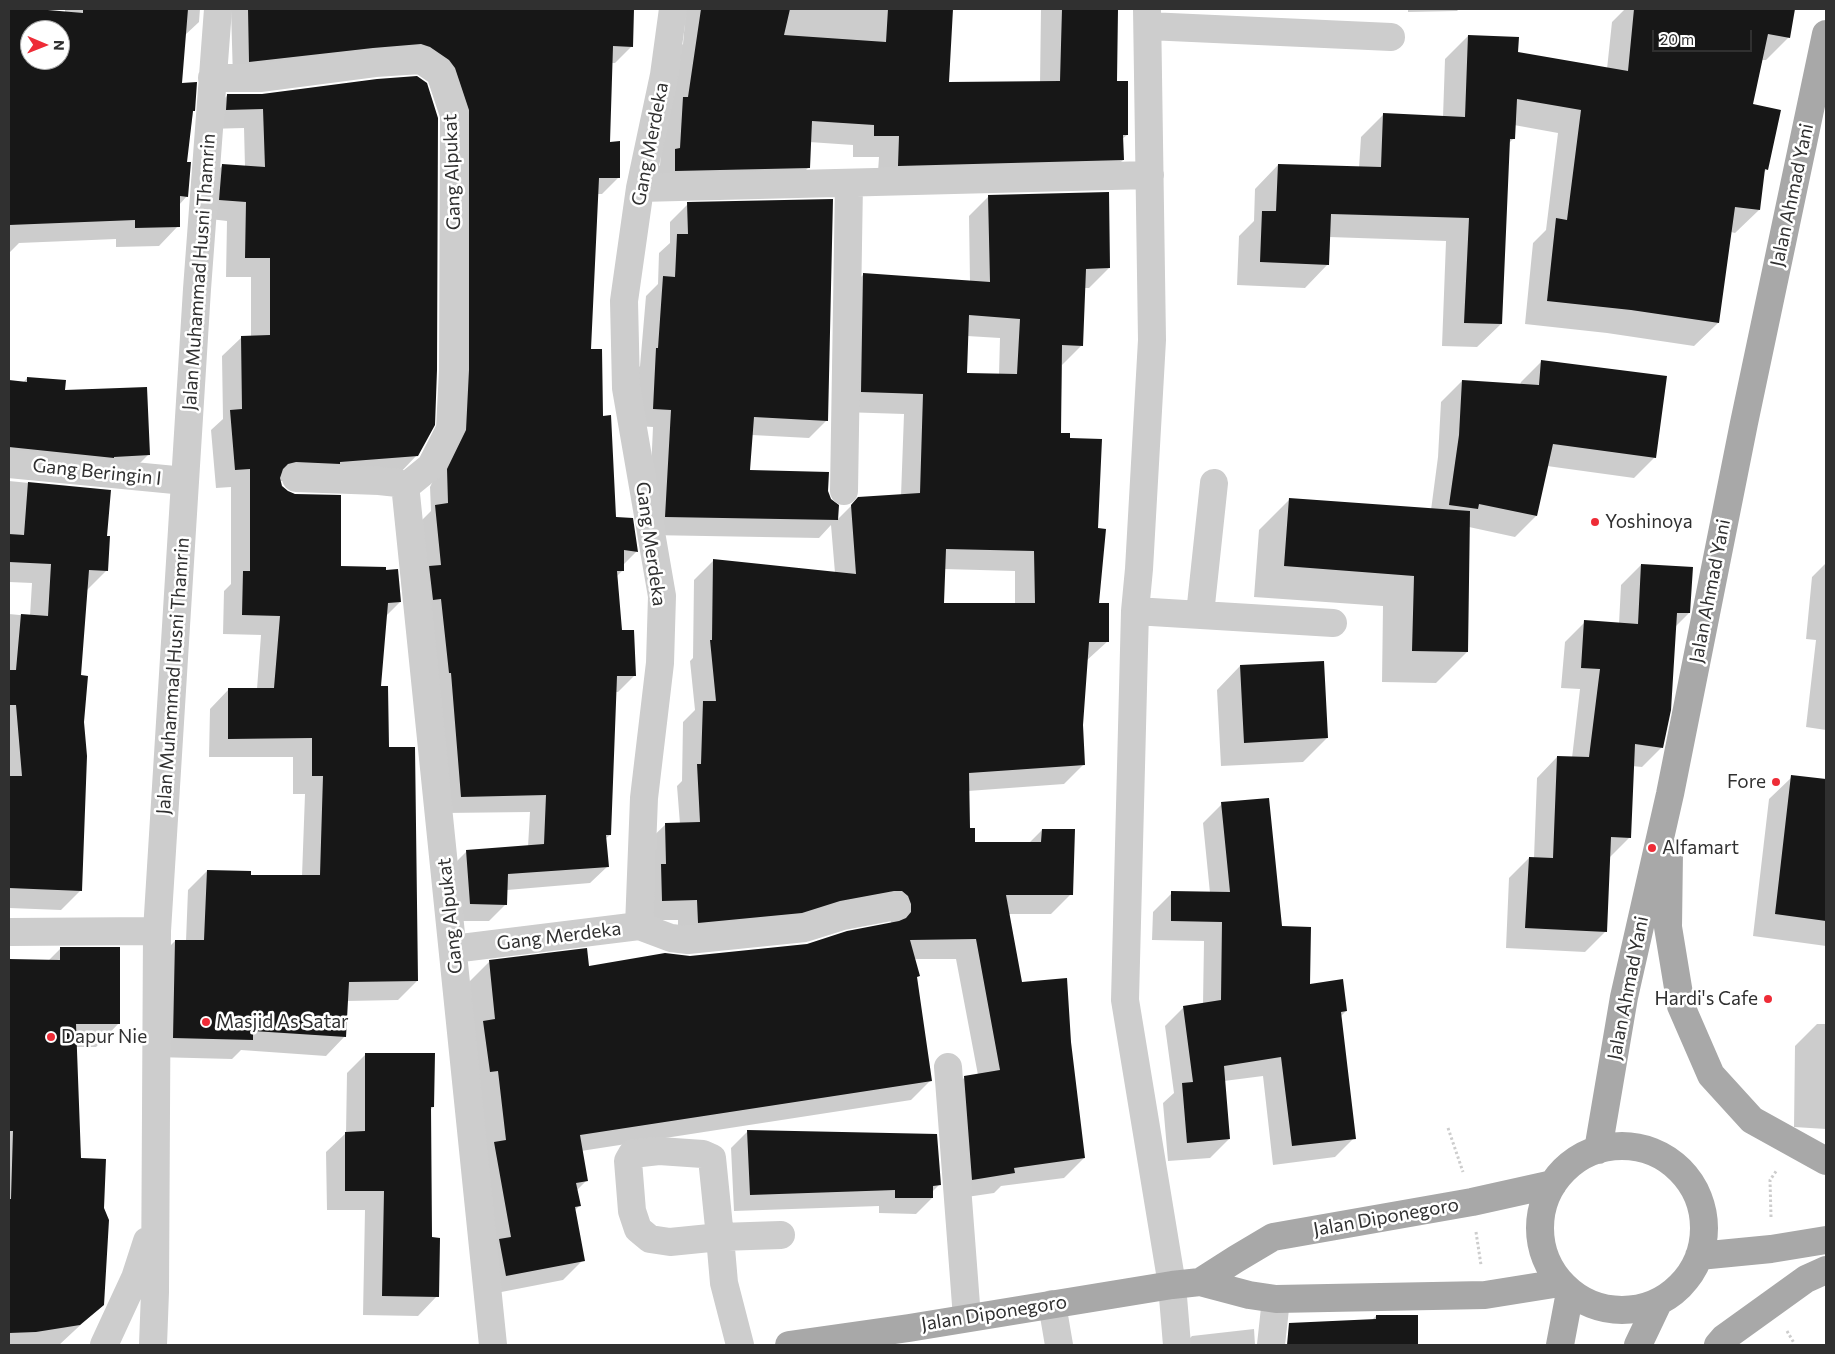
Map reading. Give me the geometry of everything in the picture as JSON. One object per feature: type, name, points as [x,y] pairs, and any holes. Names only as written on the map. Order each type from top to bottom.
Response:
[{"type":"main road","name":"Jalan Ahmad Yani","points":[[1598,1150],[1624,997],[1670,794],[1746,413],[1826,34]]},
{"type":"main road","points":[[1670,794],[1668,927],[1680,1006],[1712,1075],[1752,1120],[1826,1161]]},
{"type":"main road","points":[[1623,1146],[1649,1150],[1672,1162],[1690,1181],[1701,1205],[1704,1230],[1699,1256],[1690,1275],[1676,1291],[1658,1303],[1628,1311],[1597,1307],[1565,1288],[1544,1252],[1541,1217],[1553,1184],[1565,1169],[1580,1158],[1598,1150],[1623,1146]]},
{"type":"main road","name":"Jalan Diponegoro","points":[[1200,1282],[1273,1237],[1472,1202],[1553,1184]]},
{"type":"main road","points":[[1699,1256],[1771,1249],[1826,1240]]},
{"type":"main road","points":[[1718,1345],[1724,1338],[1806,1278],[1826,1270]]},
{"type":"main road","name":"Jalan Diponegoro","points":[[788,1345],[910,1336],[967,1318],[1200,1282],[1249,1295],[1276,1299],[1485,1294],[1565,1288]]},
{"type":"main road","points":[[1560,1345],[1565,1288]]},
{"type":"main road","points":[[1638,1345],[1658,1303]]},
{"type":"street","name":"Jalan Muhammad Husni Thamrin","points":[[152,1345],[155,1292],[157,931],[185,481],[218,9]]},
{"type":"street","name":"Gang Merdeka","points":[[453,949],[639,926],[644,798],[660,663],[662,596],[626,388],[624,301],[640,188],[664,75],[673,9]]},
{"type":"street","points":[[1177,1345],[1172,1285],[1125,1000],[1135,611],[1152,340],[1148,18],[1391,37]]},
{"type":"street","name":"Gang Alpukat","points":[[212,78],[260,78],[375,63],[421,60],[440,73],[454,115],[453,352],[450,429],[431,466],[404,488],[493,1345]]},
{"type":"street","points":[[640,188],[1150,175]]},
{"type":"street","points":[[844,491],[849,183]]},
{"type":"street","name":"Gang Beringin I","points":[[9,464],[185,481]]},
{"type":"street","points":[[296,478],[379,480],[398,483],[404,488]]},
{"type":"street","points":[[1200,614],[1214,484]]},
{"type":"street","points":[[1135,611],[1332,622]]},
{"type":"street","points":[[639,926],[671,938],[688,940],[805,928],[843,916],[896,906]]},
{"type":"street","points":[[9,932],[157,931]]},
{"type":"street","points":[[948,1067],[967,1318]]},
{"type":"street","points":[[104,1345],[135,1278],[154,1220]]},
{"type":"street","points":[[740,1345],[724,1283],[720,1237],[781,1235]]},
{"type":"street","points":[[1271,1345],[1276,1299]]},
{"type":"street","points":[[1052,1304],[1059,1345]]},
{"type":"building","points":[[9,9],[83,13],[83,9],[188,9],[182,83],[197,82],[195,111],[193,111],[187,162],[191,162],[188,197],[180,196],[180,227],[135,228],[135,220],[9,225]]},
{"type":"building","points":[[248,9],[634,9],[633,47],[613,46],[610,142],[620,141],[620,178],[599,178],[591,349],[602,349],[603,416],[611,415],[616,517],[633,518],[638,552],[624,550],[624,571],[617,571],[622,630],[634,630],[636,676],[617,676],[611,835],[606,835],[609,867],[508,874],[507,905],[470,904],[466,850],[544,844],[546,795],[461,797],[451,673],[449,673],[441,599],[433,600],[429,566],[441,565],[435,505],[448,503],[447,469],[466,430],[469,370],[469,110],[455,68],[449,60],[430,47],[421,44],[249,62]]},
{"type":"building","points":[[701,9],[790,9],[784,35],[886,42],[888,9],[953,9],[949,82],[1060,81],[1062,9],[1118,9],[1117,81],[1128,81],[1128,135],[1123,135],[1124,160],[898,166],[899,136],[874,136],[874,125],[812,121],[810,168],[675,171],[675,149],[680,148],[683,97],[688,97]]},
{"type":"building","points":[[1634,9],[1795,9],[1790,38],[1768,34],[1753,104],[1781,110],[1768,170],[1765,169],[1760,210],[1735,207],[1719,323],[1631,310],[1547,301],[1556,218],[1567,220],[1581,110],[1517,99],[1515,139],[1510,139],[1502,324],[1464,323],[1469,218],[1331,214],[1329,265],[1260,262],[1262,211],[1276,211],[1278,164],[1381,167],[1383,113],[1465,117],[1468,35],[1519,37],[1518,52],[1628,71]]},
{"type":"building","points":[[417,76],[427,83],[438,118],[435,425],[418,456],[340,462],[340,464],[296,462],[288,464],[283,469],[280,478],[282,486],[295,494],[341,495],[341,566],[386,567],[386,570],[398,569],[401,602],[388,603],[381,686],[388,686],[389,747],[415,747],[418,981],[349,982],[346,1037],[253,1031],[253,1040],[173,1038],[175,940],[204,940],[207,870],[251,871],[251,875],[320,875],[323,776],[312,776],[312,738],[228,739],[228,688],[274,688],[280,616],[242,615],[243,571],[250,571],[250,469],[235,470],[230,410],[242,409],[241,336],[270,335],[270,258],[245,258],[246,202],[219,200],[222,164],[265,167],[263,109],[226,110],[227,94],[262,94],[377,79]]},
{"type":"building","points":[[1109,192],[1110,268],[1086,269],[1083,346],[1062,345],[1061,433],[1070,433],[1070,438],[1102,439],[1098,528],[1106,529],[1099,603],[1109,603],[1109,642],[1089,642],[1083,725],[1085,765],[969,773],[970,828],[975,828],[975,842],[1041,842],[1042,829],[1075,829],[1073,895],[1006,895],[1022,982],[1067,978],[1071,1042],[1085,1158],[1014,1168],[1015,1173],[972,1180],[964,1076],[1000,1070],[976,939],[910,940],[920,976],[917,977],[932,1081],[580,1135],[588,1181],[576,1183],[581,1206],[575,1207],[585,1261],[506,1276],[499,1239],[511,1237],[494,1142],[506,1140],[498,1071],[490,1072],[483,1021],[495,1019],[489,960],[587,948],[589,966],[665,953],[690,956],[807,944],[847,931],[899,921],[906,918],[911,912],[908,896],[902,891],[894,891],[840,901],[802,913],[698,923],[697,900],[662,901],[661,864],[666,864],[665,823],[700,822],[697,764],[701,764],[703,701],[716,701],[710,640],[712,640],[713,559],[856,574],[851,505],[858,497],[920,493],[923,394],[861,392],[863,273],[990,282],[988,195]],"holes":[[[969,315],[1020,319],[1017,374],[967,373]],[[946,549],[1034,551],[1035,603],[944,603]]]},
{"type":"building","points":[[833,199],[828,421],[754,417],[750,470],[829,472],[828,491],[831,499],[839,505],[838,520],[665,517],[671,410],[653,409],[656,348],[658,348],[663,276],[675,277],[677,234],[688,234],[687,202]]},
{"type":"building","points":[[1541,360],[1667,376],[1656,458],[1553,444],[1537,516],[1479,504],[1478,509],[1449,505],[1459,435],[1462,380],[1539,385]]},
{"type":"building","points":[[27,377],[66,380],[65,390],[147,387],[150,455],[114,458],[9,447],[9,380],[27,382]]},
{"type":"building","points":[[28,482],[111,490],[107,536],[110,536],[108,571],[89,570],[81,675],[88,676],[84,722],[87,756],[82,891],[9,888],[9,776],[22,776],[16,705],[9,705],[9,670],[16,670],[21,614],[48,616],[51,564],[9,562],[9,534],[24,535]]},
{"type":"building","points":[[1289,498],[1470,511],[1468,652],[1412,651],[1414,576],[1284,566]]},
{"type":"building","points":[[1641,564],[1693,567],[1690,613],[1677,613],[1671,710],[1663,748],[1635,744],[1631,838],[1611,837],[1607,932],[1525,928],[1529,857],[1553,858],[1557,756],[1589,757],[1600,669],[1581,668],[1584,620],[1638,624]]},
{"type":"building","points":[[1324,661],[1328,738],[1244,743],[1240,665]]},
{"type":"building","points":[[1791,775],[1826,779],[1826,921],[1775,914]]},
{"type":"building","points":[[1269,798],[1282,926],[1311,927],[1310,984],[1343,979],[1347,1011],[1341,1012],[1356,1139],[1292,1146],[1281,1057],[1224,1066],[1230,1139],[1187,1143],[1182,1083],[1193,1082],[1183,1006],[1221,1000],[1222,922],[1171,921],[1171,891],[1230,892],[1221,802]]},
{"type":"building","points":[[60,947],[120,947],[120,1024],[76,1024],[81,1158],[106,1159],[104,1208],[109,1220],[104,1305],[80,1325],[36,1332],[9,1333],[9,1199],[11,1199],[13,1131],[9,1131],[9,959],[60,960]]},
{"type":"building","points":[[365,1053],[435,1053],[434,1107],[431,1107],[432,1237],[440,1238],[439,1297],[382,1296],[384,1191],[345,1191],[345,1132],[365,1131]]},
{"type":"building","points":[[747,1130],[937,1134],[941,1185],[933,1186],[933,1198],[895,1198],[895,1190],[750,1195]]},
{"type":"building","points":[[1376,1315],[1418,1315],[1418,1345],[1287,1345],[1289,1323],[1376,1319]]},
{"type":"place","name":"Yoshinoya","points":[[1595,522]]},
{"type":"place","name":"Fore","points":[[1776,782]]},
{"type":"place","name":"Alfamart","points":[[1652,848]]},
{"type":"place","name":"Hardi's Cafe","points":[[1768,999]]},
{"type":"place","name":"Masjid As Satar","points":[[206,1022]]},
{"type":"place","name":"Dapur Nie","points":[[51,1037]]}]
